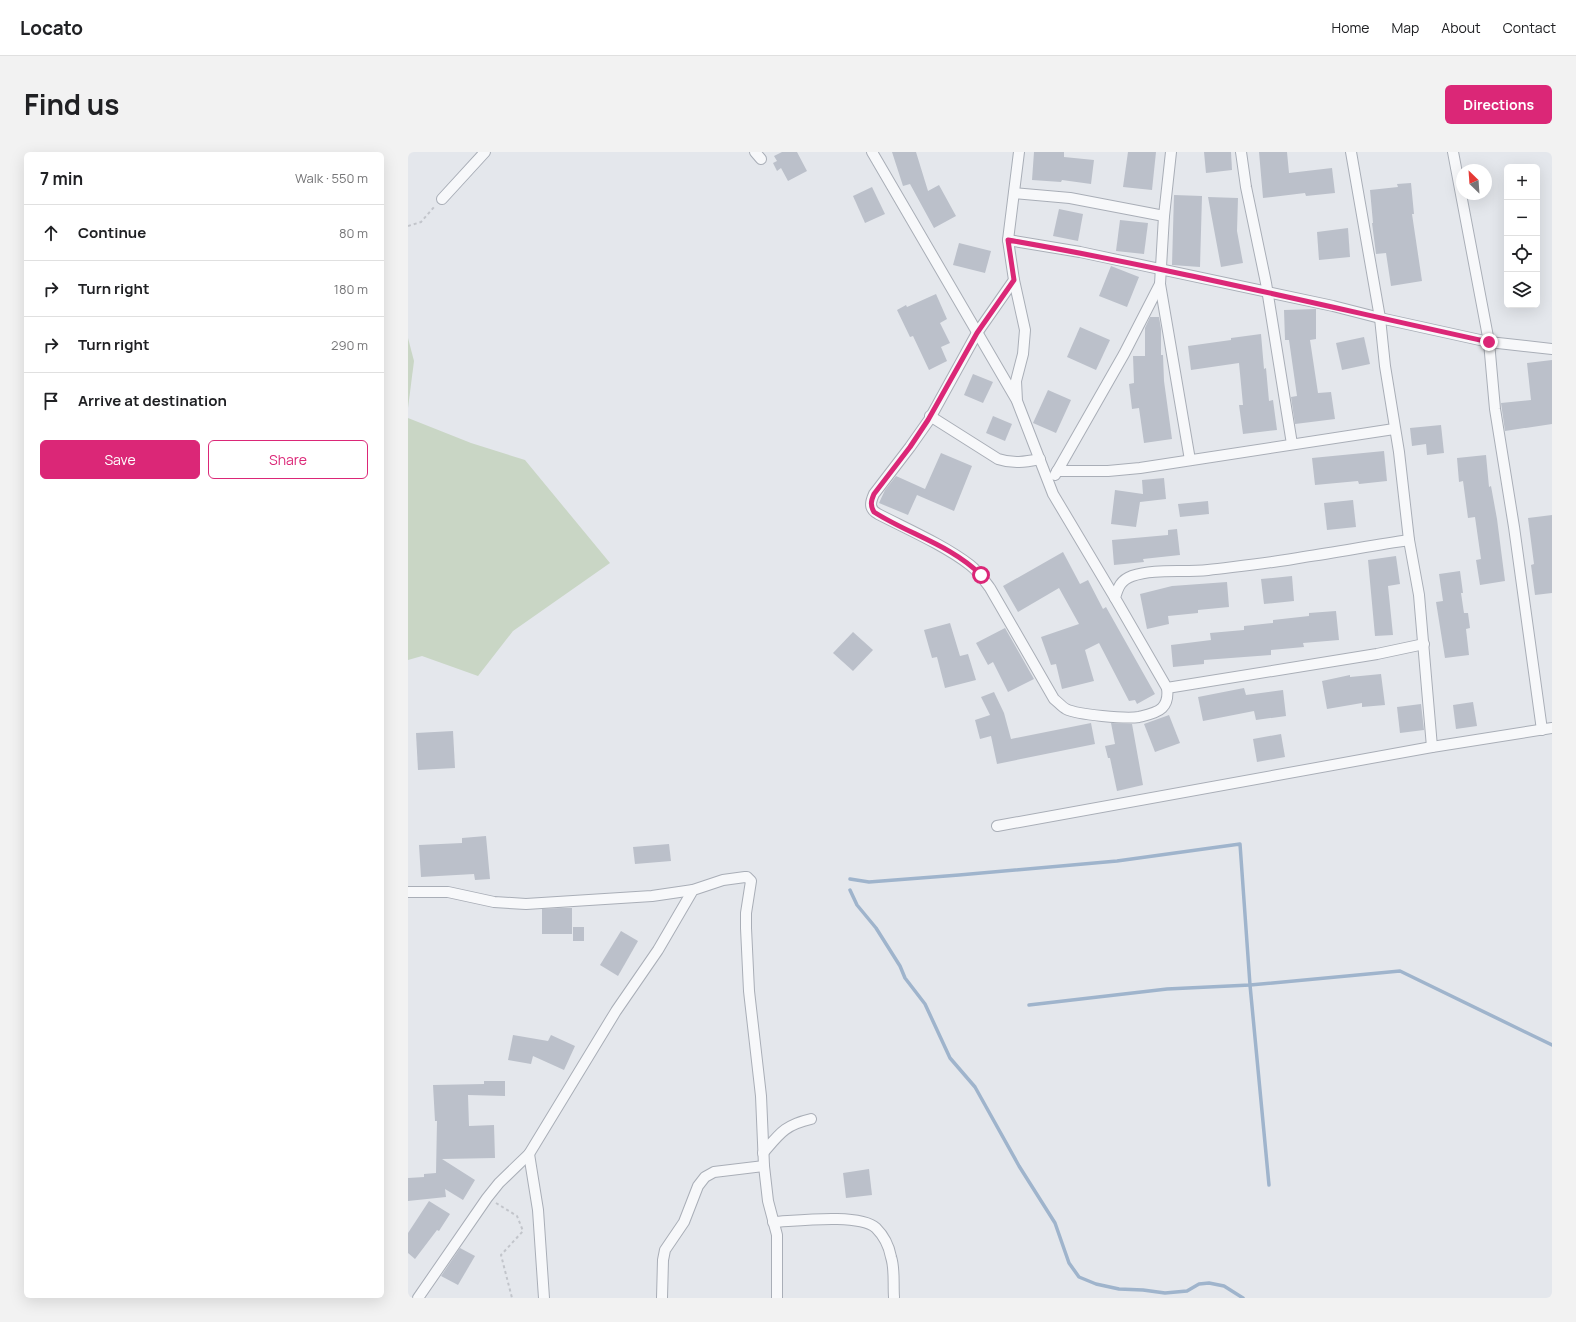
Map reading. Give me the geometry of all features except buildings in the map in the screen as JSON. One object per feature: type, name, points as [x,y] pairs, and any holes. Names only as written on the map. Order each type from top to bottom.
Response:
[{"type":"street","points":[[442,199],[479,156],[485,152]]},
{"type":"street","points":[[872,152],[977,333],[1017,401],[1050,485],[1065,517],[1115,598],[1167,688],[1168,698],[1163,707],[1157,711],[1139,717],[1079,714],[1066,709],[1054,699],[990,588],[976,570],[952,553],[874,512],[871,507],[871,501],[874,494],[910,447],[930,416],[977,333],[1014,280]]},
{"type":"street","points":[[1017,401],[1016,381],[1023,354],[1025,330],[1014,280],[1008,240],[1019,152]]},
{"type":"street","points":[[1171,152],[1164,216],[1160,284],[1190,460]]},
{"type":"street","points":[[1241,152],[1246,187],[1268,293],[1292,444]]},
{"type":"street","points":[[1351,152],[1380,318],[1385,366],[1394,429],[1399,452],[1409,540],[1419,595],[1432,747]]},
{"type":"street","points":[[997,826],[1432,747],[1547,729],[1495,409],[1489,342],[1454,152]]},
{"type":"street","points":[[1014,193],[1070,198],[1164,216]]},
{"type":"street","points":[[1008,240],[1080,252],[1333,306],[1489,342],[1552,349]]},
{"type":"street","points":[[1050,485],[1124,354],[1160,284]]},
{"type":"street","points":[[930,416],[998,459],[1018,463],[1040,459]]},
{"type":"street","points":[[1057,471],[1108,471],[1140,468],[1394,429]]},
{"type":"street","points":[[1115,598],[1122,581],[1143,573],[1201,571],[1303,558],[1365,546],[1409,540]]},
{"type":"street","points":[[1167,688],[1377,654],[1424,644]]},
{"type":"street","points":[[408,892],[448,892],[494,902],[526,904],[652,896],[693,890],[736,878],[747,877],[751,881],[747,900],[746,928],[749,991],[761,1096],[764,1166],[768,1201],[776,1235],[777,1298]]},
{"type":"street","points":[[418,1298],[487,1198],[499,1183],[529,1154],[616,1011],[658,950],[693,890]]},
{"type":"street","points":[[763,1153],[783,1130],[792,1124],[811,1119]]},
{"type":"street","points":[[529,1154],[538,1215],[544,1298]]},
{"type":"street","points":[[662,1298],[663,1260],[665,1250],[684,1222],[698,1186],[705,1178],[714,1172],[764,1166]]},
{"type":"street","points":[[773,1222],[833,1219],[862,1221],[875,1227],[884,1239],[892,1259],[894,1297]]},
{"type":"path","points":[[408,226],[420,222],[442,199]]},
{"type":"path","points":[[487,1198],[517,1216],[523,1231],[501,1255],[512,1298]]},
{"type":"green space","points":[[408,338],[414,361],[408,408]]},
{"type":"green space","points":[[408,418],[471,443],[525,460],[610,563],[513,631],[478,676],[422,656],[408,660]]},
{"type":"waterway","points":[[850,879],[869,882],[1117,861],[1240,844],[1250,985],[1269,1185]]},
{"type":"waterway","points":[[850,890],[857,905],[876,928],[900,966],[905,978],[925,1004],[950,1058],[975,1087],[1019,1166],[1055,1223],[1069,1263],[1079,1277],[1096,1284],[1119,1289],[1165,1293],[1187,1291],[1199,1284],[1209,1283],[1224,1286],[1243,1298]]},
{"type":"waterway","points":[[1029,1005],[1167,989],[1250,985],[1400,971],[1552,1045]]},
{"type":"route","points":[[981,575],[971,565],[952,553],[874,512],[871,507],[871,501],[874,494],[910,447],[928,420],[977,333],[1014,280],[1008,240],[1080,252],[1333,306],[1489,342]]}]
